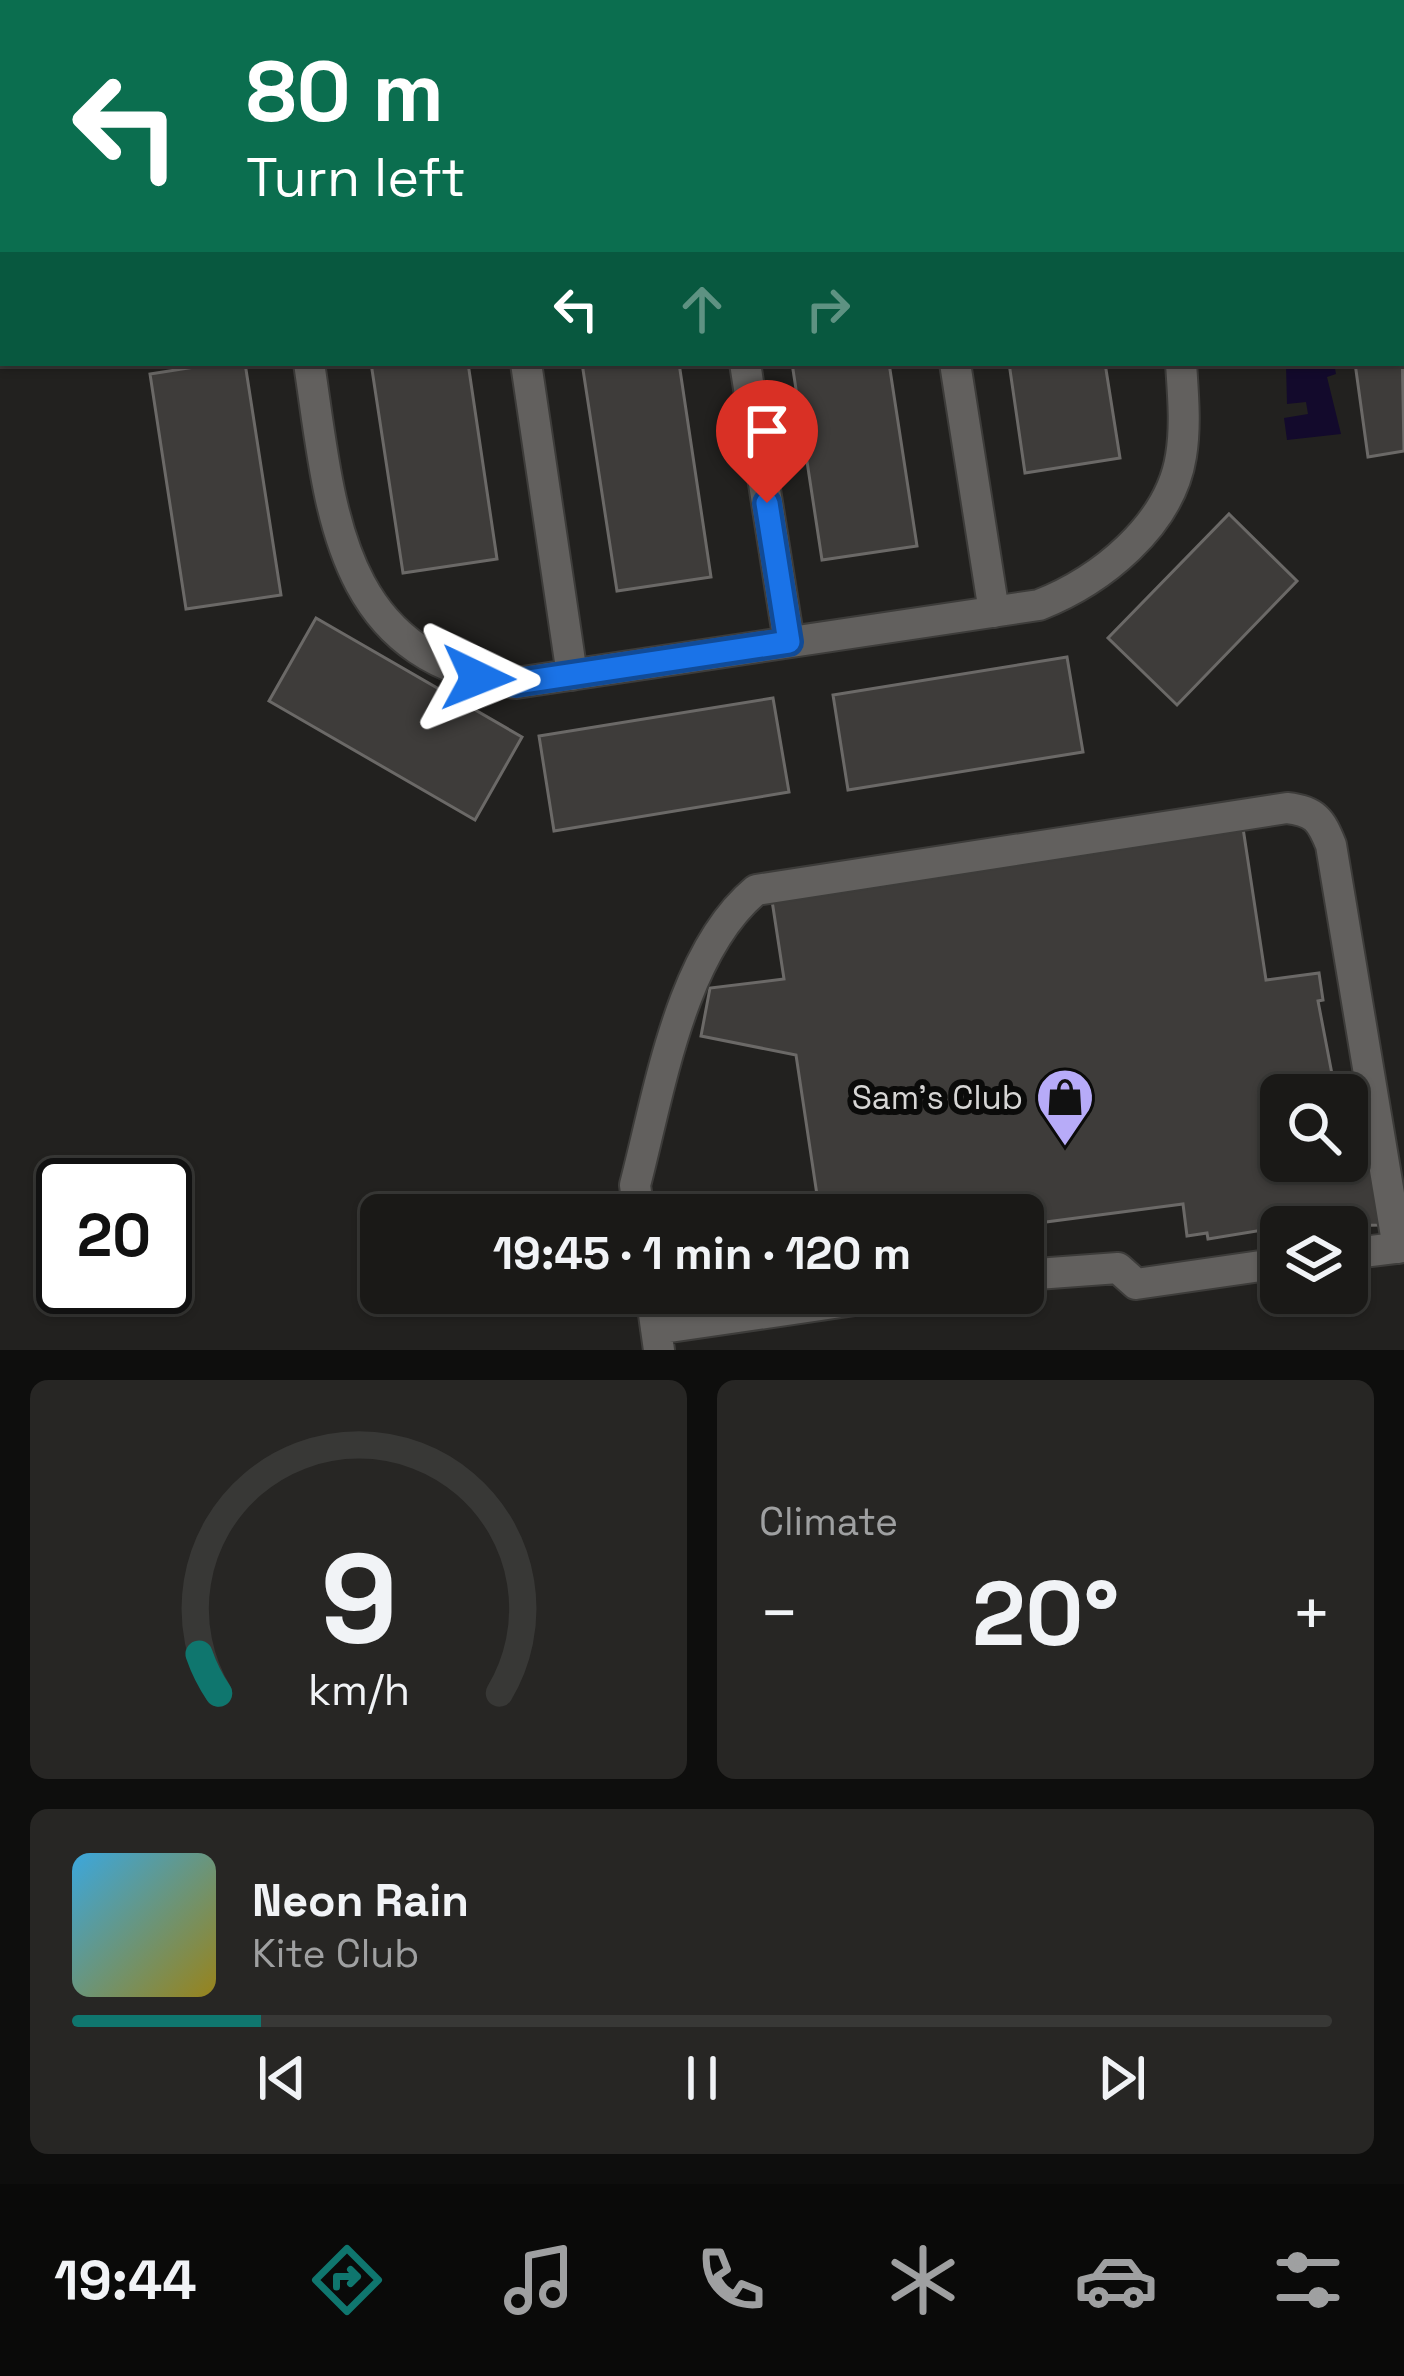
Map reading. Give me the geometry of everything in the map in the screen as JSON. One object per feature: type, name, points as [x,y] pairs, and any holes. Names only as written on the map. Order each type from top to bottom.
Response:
[{"type":"lane","points":[[309,366],[330,503],[344,555],[362,592],[396,629],[436,658],[478,678],[516,683],[1039,605],[1079,590],[1146,526],[1181,459],[1181,366]]},
{"type":"lane","points":[[526,366],[572,675]]},
{"type":"lane","points":[[745,366],[789,642]]},
{"type":"lane","points":[[955,366],[994,612]]},
{"type":"lane","points":[[636,1194],[634,1185],[687,993],[742,902],[756,890],[1287,808],[1307,810],[1321,819],[1331,845],[1401,1248],[1368,1251]]},
{"type":"lane","points":[[1044,1273],[1118,1268],[1136,1284],[1260,1266]]},
{"type":"lane","points":[[658,1340],[793,1314]]},
{"type":"shaded area","points":[[1286,366],[1335,366],[1336,374],[1327,377],[1341,434],[1287,440],[1284,418],[1308,414],[1306,402],[1287,404]]},
{"type":"building","points":[[201,366],[245,366],[281,595],[186,609],[150,374]]},
{"type":"building","points":[[371,366],[468,366],[497,559],[403,573]]},
{"type":"building","points":[[582,366],[679,366],[711,577],[617,591]]},
{"type":"building","points":[[792,366],[889,366],[917,546],[822,560]]},
{"type":"building","points":[[1009,366],[1105,366],[1120,458],[1025,473]]},
{"type":"building","points":[[1355,366],[1402,366],[1404,451],[1368,457]]},
{"type":"building","points":[[1229,514],[1297,581],[1177,705],[1108,638]]},
{"type":"building","points":[[316,618],[522,737],[475,820],[269,701]]},
{"type":"building","points":[[1067,657],[1083,752],[848,790],[833,695]]},
{"type":"building","points":[[773,698],[789,792],[554,831],[539,736]]},
{"type":"building","points":[[1243,828],[1266,980],[1319,973],[1323,1000],[1318,1001],[1332,1074],[1260,1074],[1260,1182],[1368,1182],[1368,1140],[1381,1225],[1368,1225],[1368,1206],[1260,1206],[1260,1230],[1208,1239],[1207,1233],[1187,1236],[1183,1204],[1044,1222],[1044,1194],[817,1194],[796,1055],[701,1036],[710,988],[784,979],[771,894]]},
{"type":"place","name":"Sam's Club","points":[[1065,1148]]},
{"type":"route","points":[[478,678],[516,683],[789,642],[767,503]]}]
